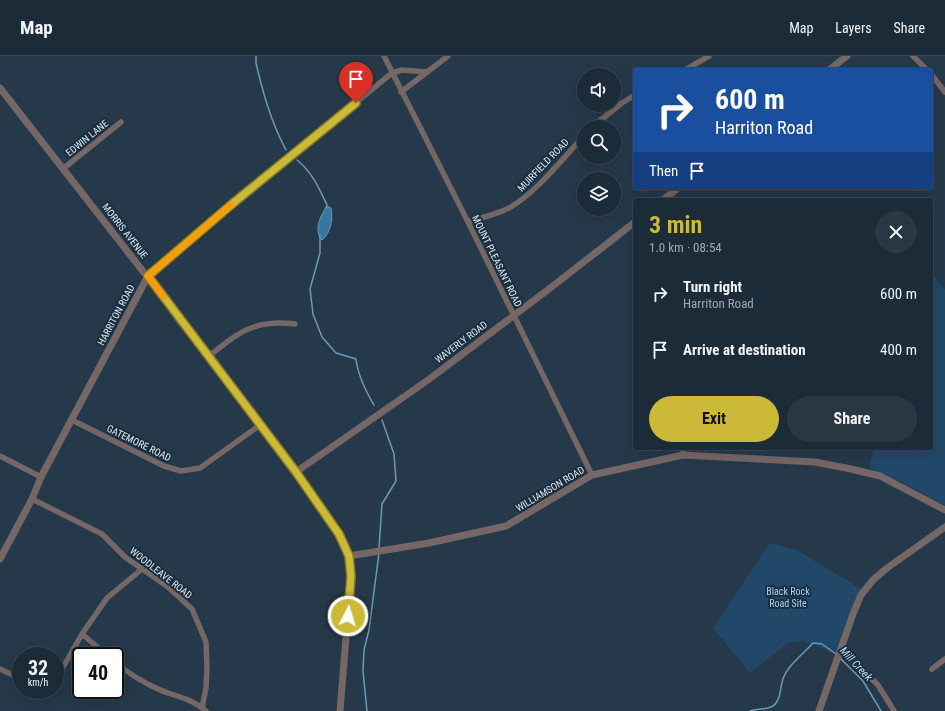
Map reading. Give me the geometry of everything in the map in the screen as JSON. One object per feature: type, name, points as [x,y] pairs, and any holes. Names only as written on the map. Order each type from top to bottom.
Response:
[{"type":"street","name":"MOUNT PLEASANT ROAD","points":[[384,56],[468,222],[592,475]]},
{"type":"street","points":[[401,92],[448,56]]},
{"type":"street","points":[[688,68],[709,56]]},
{"type":"street","points":[[832,68],[847,56]]},
{"type":"street","points":[[913,56],[925,68]]},
{"type":"street","points":[[392,73],[402,70],[427,72]]},
{"type":"street","name":"HARRITON ROAD","points":[[0,559],[32,499],[41,477],[148,276],[238,199],[392,73]]},
{"type":"street","points":[[933,77],[945,92]]},
{"type":"street","name":"MORRIS AVENUE","points":[[0,88],[64,168],[209,356],[296,472],[339,534],[349,556],[351,576],[340,711]]},
{"type":"street","points":[[601,120],[633,96]]},
{"type":"street","name":"EDWIN LANE","points":[[64,168],[122,122]]},
{"type":"street","name":"MUIRFIELD ROAD","points":[[468,222],[503,211],[527,196],[577,143]]},
{"type":"street","points":[[666,198],[676,190]]},
{"type":"street","name":"WAVERLY ROAD","points":[[296,472],[416,388],[633,224]]},
{"type":"street","points":[[209,356],[236,335],[249,328],[271,322],[295,324]]},
{"type":"street","name":"GATEMORE ROAD","points":[[72,420],[164,466],[181,472],[200,468],[260,425]]},
{"type":"street","name":"WILLIAMSON ROAD","points":[[349,556],[428,543],[506,526],[592,475],[683,452],[816,462],[851,469],[880,476],[945,510]]},
{"type":"street","points":[[0,456],[41,477]]},
{"type":"street","name":"WOODLEAVE ROAD","points":[[32,499],[102,534],[125,557],[168,587],[192,608],[206,642],[207,666],[204,709]]},
{"type":"street","points":[[819,711],[856,605],[868,587],[887,568],[945,527]]},
{"type":"street","points":[[64,666],[82,634],[107,598],[142,569]]},
{"type":"street","points":[[82,634],[97,647]]},
{"type":"street","points":[[839,654],[878,686],[894,711]]},
{"type":"street","points":[[932,669],[945,659]]},
{"type":"street","points":[[0,669],[12,675]]},
{"type":"street","points":[[124,670],[129,674],[159,689],[187,698],[204,709]]},
{"type":"green space","points":[[933,275],[945,289],[945,505],[902,482],[869,469],[874,450],[933,450]]},
{"type":"green space","name":"Black Rock Road Site","points":[[770,543],[797,550],[861,589],[849,615],[835,653],[803,641],[789,642],[750,673],[713,628]]},
{"type":"shaded area","points":[[327,206],[331,208],[332,217],[329,230],[322,240],[319,236],[318,227],[320,218]]},
{"type":"waterway","points":[[256,56],[256,63],[268,107],[286,150]]},
{"type":"waterway","points":[[297,160],[315,181],[327,205],[326,208]]},
{"type":"waterway","points":[[320,235],[320,253],[310,289],[313,314],[322,337],[336,353],[356,359],[362,383],[374,405]]},
{"type":"waterway","points":[[379,548],[382,504],[396,481],[394,454],[382,420]]},
{"type":"waterway","points":[[367,711],[363,671],[364,650],[369,630],[379,553]]},
{"type":"waterway","name":"Mill Creek","points":[[750,711],[769,708],[777,702],[782,682],[788,669],[813,643],[822,644],[836,654]]},
{"type":"waterway","name":"Mill Creek","points":[[840,658],[863,681],[881,711]]},
{"type":"slow traffic","points":[[163,296],[148,276],[231,205]]},
{"type":"route","points":[[348,616],[351,576],[349,556],[339,534],[296,472],[148,276],[232,204],[356,103]]}]
